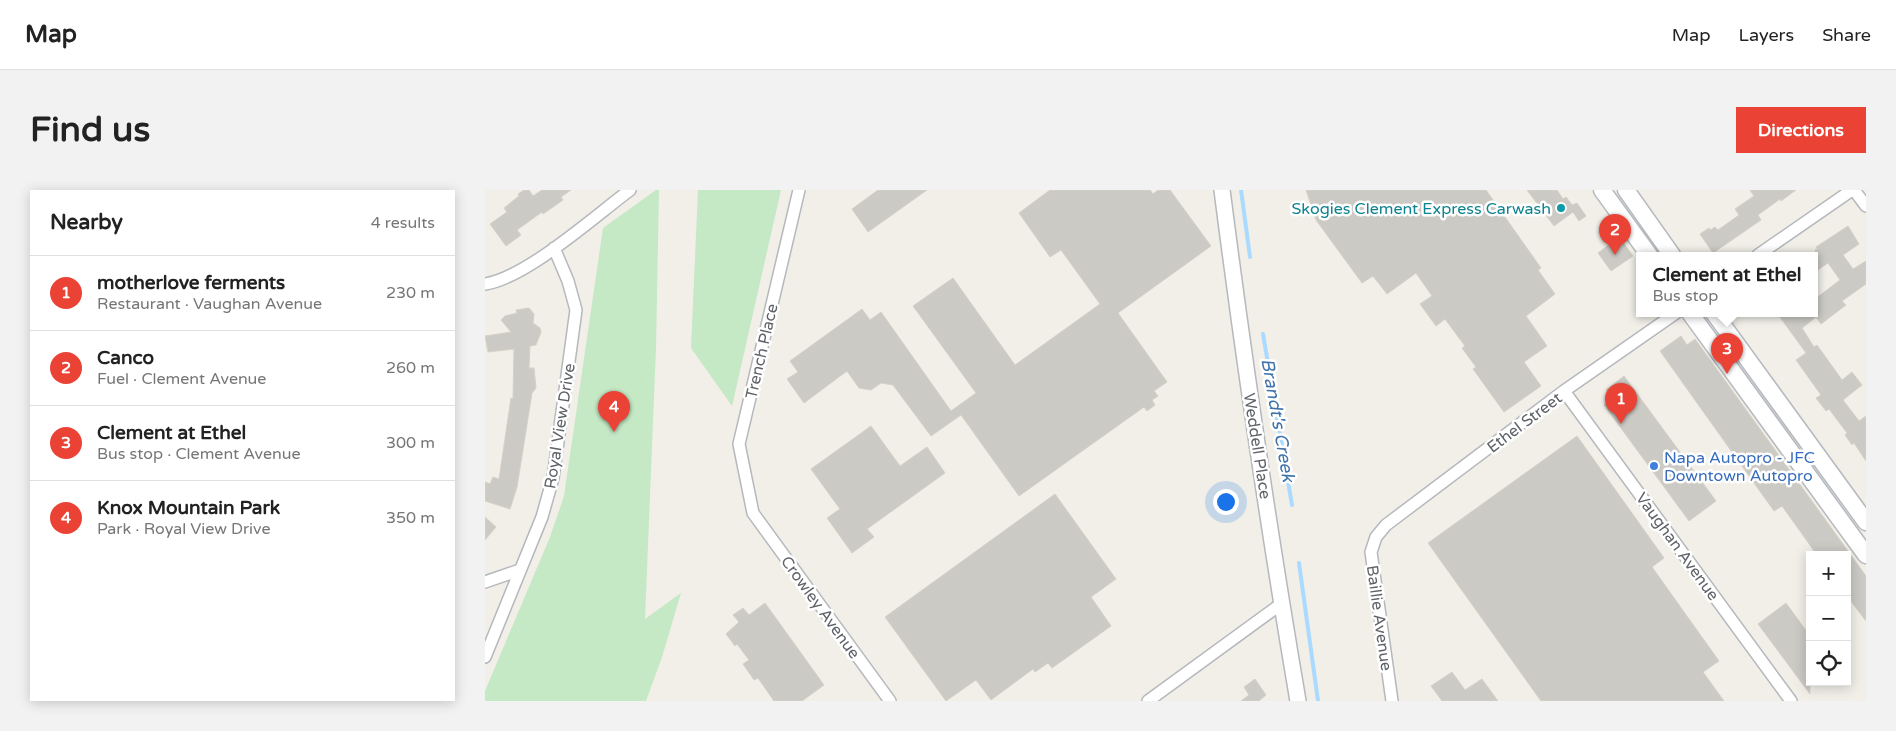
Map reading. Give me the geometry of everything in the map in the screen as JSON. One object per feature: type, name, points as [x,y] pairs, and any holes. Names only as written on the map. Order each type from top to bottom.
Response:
[{"type":"main road","points":[[1602,190],[1647,252]]},
{"type":"main road","points":[[1626,190],[1670,252]]},
{"type":"main road","points":[[1693,317],[1866,555]]},
{"type":"main road","points":[[1717,317],[1866,522]]},
{"type":"street","points":[[485,284],[498,282],[554,248],[630,190]]},
{"type":"street","name":"Trench Place","points":[[753,513],[739,444],[799,190]]},
{"type":"street","name":"Weddell Place","points":[[1222,190],[1245,365],[1281,604],[1298,701]]},
{"type":"street","points":[[1762,252],[1853,190],[1866,206]]},
{"type":"street","name":"Royal View Drive","points":[[485,657],[542,517],[553,478],[576,310],[568,281],[554,248]]},
{"type":"street","name":"Ethel Street","points":[[1376,537],[1386,525],[1564,391],[1670,317]]},
{"type":"street","name":"Vaughan Avenue","points":[[1564,391],[1791,701]]},
{"type":"street","name":"Crowley Avenue","points":[[753,513],[890,701]]},
{"type":"street","name":"Baillie Avenue","points":[[1376,537],[1371,552],[1393,701]]},
{"type":"street","points":[[485,582],[520,570]]},
{"type":"street","points":[[1148,701],[1281,604]]},
{"type":"green space","points":[[656,190],[659,190],[656,348],[645,619],[681,593],[662,657],[646,701],[485,701],[485,691],[550,537],[564,496],[603,228]]},
{"type":"green space","points":[[698,190],[781,190],[732,406],[691,348]]},
{"type":"building","points":[[524,190],[529,190],[533,196],[542,190],[571,190],[561,197],[563,200],[517,230],[521,235],[506,246],[490,224],[507,212],[504,208]]},
{"type":"building","points":[[878,190],[927,190],[868,232],[852,209]]},
{"type":"building","points":[[1050,190],[1150,190],[1153,194],[1158,190],[1170,190],[1211,246],[1118,313],[1167,382],[1154,391],[1158,396],[1152,400],[1155,405],[1147,411],[1144,407],[1019,496],[961,415],[931,436],[893,385],[881,383],[871,390],[859,388],[847,371],[804,403],[787,379],[798,372],[790,361],[862,309],[870,320],[881,312],[951,411],[976,393],[913,306],[953,278],[1015,365],[1100,304],[1061,250],[1050,257],[1019,213]]},
{"type":"building","points":[[1306,190],[1486,190],[1541,268],[1538,270],[1555,294],[1526,316],[1547,346],[1524,362],[1541,386],[1504,412],[1473,369],[1476,367],[1462,348],[1465,346],[1445,319],[1436,326],[1420,304],[1432,296],[1416,273],[1387,294],[1373,276],[1362,283],[1316,220]]},
{"type":"building","name":"Skogies Clement Express Carwash","points":[[1527,190],[1557,190],[1563,199],[1566,197],[1572,205],[1577,203],[1586,216],[1579,221],[1573,212],[1554,226]]},
{"type":"building","points":[[1750,190],[1796,190],[1758,215],[1761,220],[1712,252],[1700,234],[1709,228],[1710,230],[1715,227],[1718,230],[1739,215],[1735,209],[1754,196]]},
{"type":"building","points":[[1848,226],[1859,244],[1843,255],[1853,269],[1866,261],[1866,284],[1842,301],[1846,305],[1821,324],[1816,317],[1818,317],[1818,297],[1840,280],[1828,263],[1818,270],[1818,252],[1815,252],[1815,250],[1818,248],[1816,247]]},
{"type":"building","points":[[1619,237],[1633,256],[1611,271],[1598,253]]},
{"type":"building","points":[[529,308],[534,314],[533,323],[540,328],[541,332],[536,345],[530,346],[529,368],[534,368],[536,388],[532,393],[517,487],[510,509],[485,501],[485,482],[490,484],[493,477],[499,479],[511,398],[513,399],[514,349],[488,352],[485,336],[511,332],[501,320],[505,316],[517,313],[516,310]]},
{"type":"building","points":[[1780,317],[1816,317],[1802,328],[1814,347],[1817,345],[1842,380],[1852,372],[1862,385],[1843,400],[1859,421],[1866,416],[1866,461],[1854,443],[1852,445],[1845,435],[1847,433],[1829,409],[1826,411],[1816,398],[1821,395],[1796,360],[1806,353]]},
{"type":"building","points":[[1681,336],[1687,345],[1695,339],[1848,551],[1814,551],[1782,506],[1774,511],[1660,351]]},
{"type":"building","points":[[1624,376],[1716,501],[1689,521],[1604,405],[1612,398],[1606,390]]},
{"type":"building","points":[[871,426],[900,466],[927,447],[945,473],[867,529],[874,537],[852,553],[827,518],[840,509],[811,469]]},
{"type":"building","points":[[1577,436],[1664,558],[1652,567],[1719,661],[1703,672],[1724,701],[1541,701],[1428,543]]},
{"type":"building","points":[[1055,494],[1116,579],[1091,597],[1111,626],[1052,668],[1048,663],[1035,672],[1033,669],[991,700],[976,680],[946,701],[885,617]]},
{"type":"building","points":[[485,517],[496,527],[485,540]]},
{"type":"building","points":[[1851,555],[1866,576],[1866,621],[1851,601]]},
{"type":"building","points":[[765,603],[824,685],[802,701],[774,701],[758,678],[754,680],[743,664],[749,660],[737,644],[735,646],[726,634],[739,622],[733,615],[743,608],[749,615]]},
{"type":"building","points":[[1786,603],[1806,630],[1806,686],[1810,686],[1810,694],[1758,624]]},
{"type":"building","points":[[1452,672],[1465,690],[1482,679],[1498,701],[1442,701],[1431,686]]},
{"type":"building","points":[[1255,679],[1266,695],[1259,701],[1241,701],[1249,695],[1244,687]]},
{"type":"waterway","name":"Brandt's Creek","points":[[1241,190],[1250,257]]},
{"type":"waterway","name":"Brandt's Creek","points":[[1263,334],[1292,505]]},
{"type":"waterway","name":"Brandt's Creek","points":[[1299,563],[1318,701]]},
{"type":"place","name":"Skogies Clement Express Carwash","points":[[1561,208]]},
{"type":"place","name":"Canco","points":[[1615,255]]},
{"type":"place","name":"Clement at Ethel","points":[[1727,374]]},
{"type":"place","name":"motherlove ferments","points":[[1621,424]]},
{"type":"place","name":"Knox Mountain Park","points":[[614,432]]},
{"type":"place","name":"Napa Autopro - JFC Downtown Autopro","points":[[1654,466]]}]
